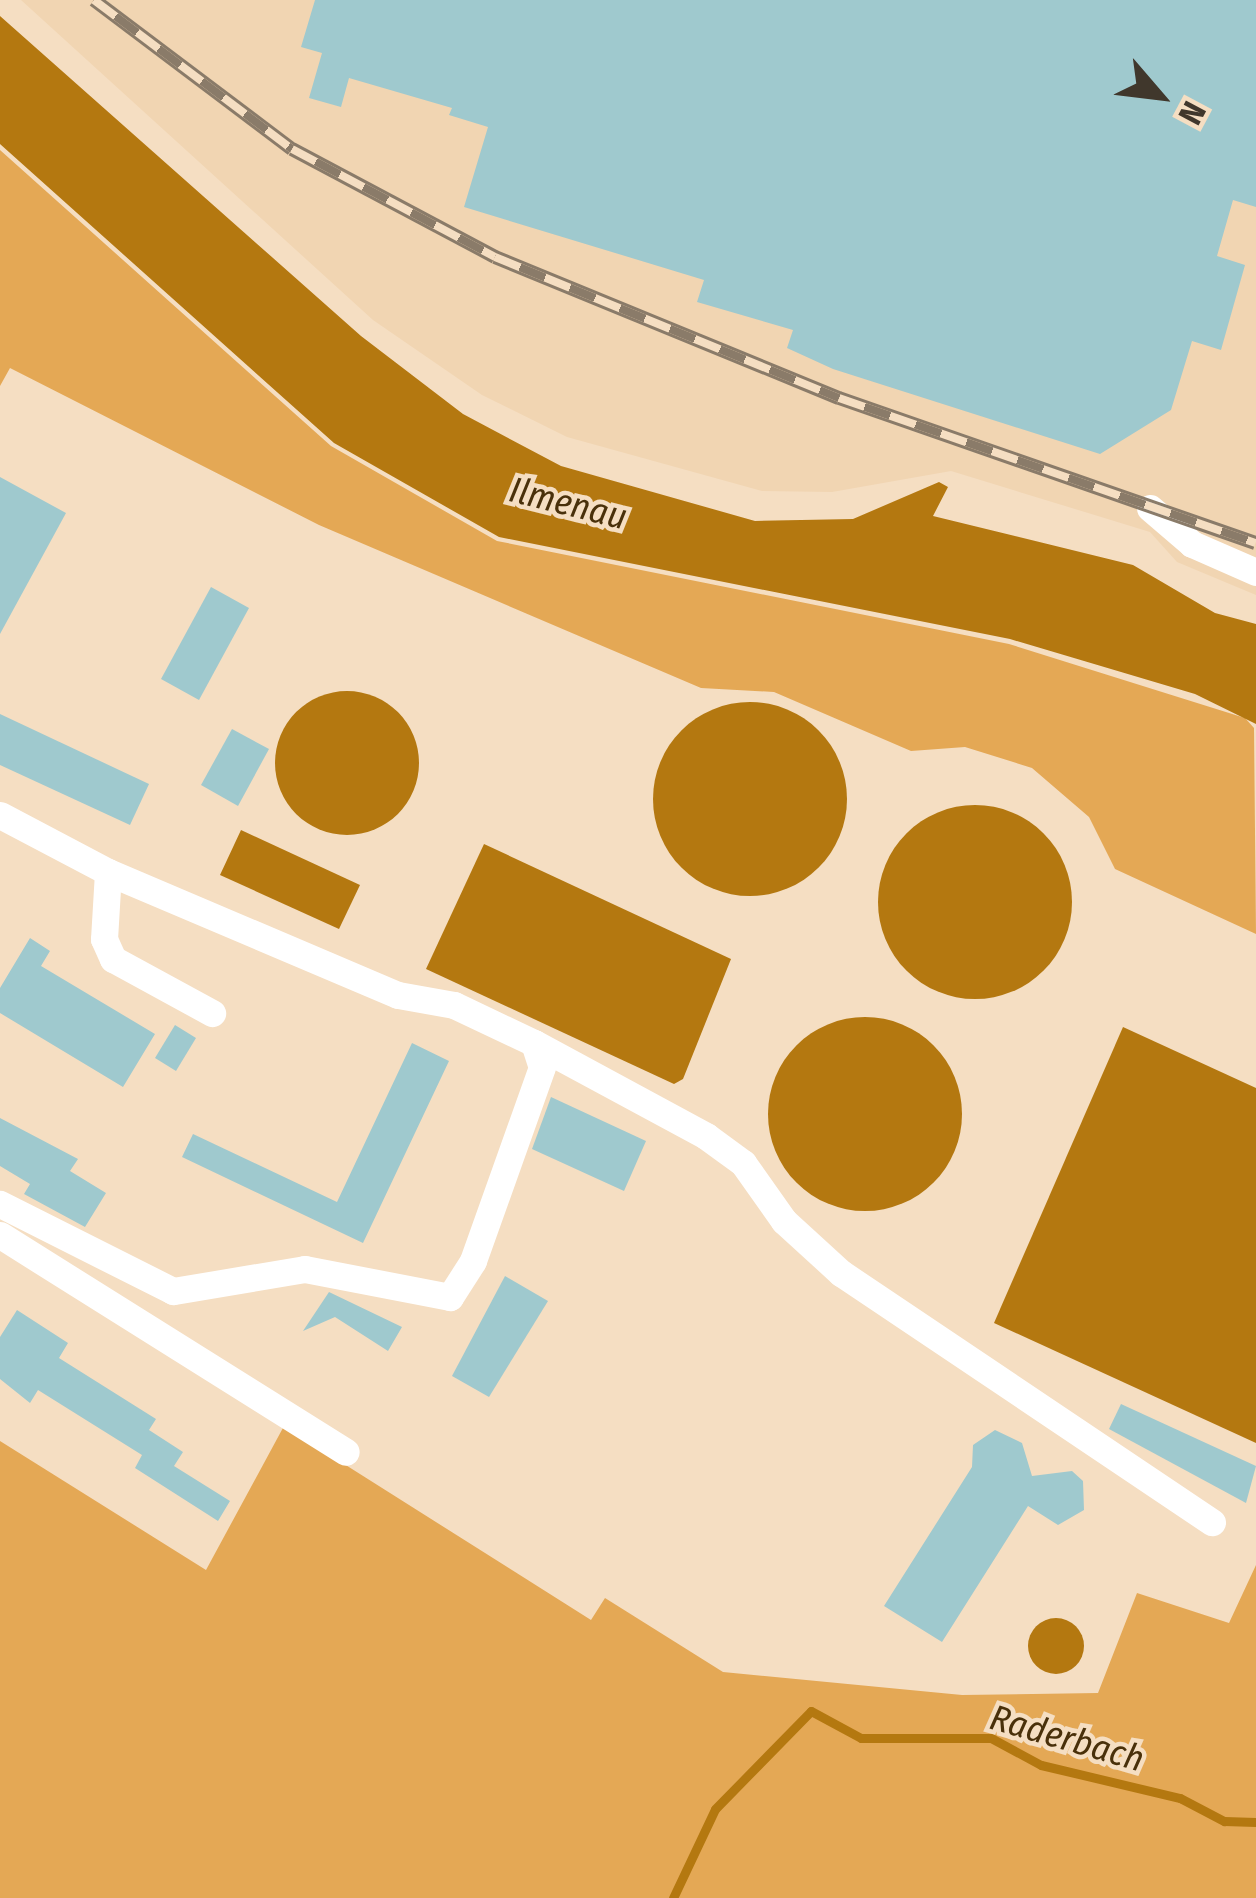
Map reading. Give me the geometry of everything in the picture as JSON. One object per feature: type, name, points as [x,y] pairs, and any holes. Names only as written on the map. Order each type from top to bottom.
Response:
[{"type":"lane","points":[[1150,508],[1192,544],[1256,572]]},
{"type":"lane","points":[[0,815],[108,872],[534,1043],[706,1136],[743,1163],[784,1221],[841,1273],[1212,1522]]},
{"type":"lane","points":[[108,872],[104,939],[113,959],[212,1013]]},
{"type":"lane","points":[[0,1204],[173,1291],[305,1269],[450,1297],[473,1261],[542,1067],[534,1043]]},
{"type":"lane","points":[[0,1235],[346,1452]]},
{"type":"shaded area","points":[[21,0],[1256,0],[1256,595],[1177,562],[1150,532],[951,471],[832,492],[762,491],[567,437],[482,395],[373,320]]},
{"type":"shaded area","points":[[0,150],[331,446],[497,541],[1009,644],[1245,718],[1254,728],[1256,934],[1115,869],[1089,817],[1032,768],[965,747],[911,751],[774,692],[701,688],[319,525],[10,368],[0,386]]},
{"type":"shaded area","points":[[284,1426],[591,1620],[605,1598],[723,1672],[962,1695],[1098,1693],[1137,1593],[1229,1623],[1256,1565],[1256,1898],[0,1898],[0,1441],[206,1570]]},
{"type":"water","name":"Ilmenau","points":[[0,16],[361,336],[463,414],[561,466],[755,521],[853,519],[939,482],[948,487],[933,516],[1133,565],[1215,613],[1256,624],[1256,724],[1195,694],[1010,639],[499,537],[334,443],[0,144]]},
{"type":"water","points":[[347,691],[374,697],[398,712],[413,736],[419,763],[413,790],[398,814],[374,829],[347,835],[320,829],[296,814],[281,790],[275,763],[281,736],[296,712],[320,697]]},
{"type":"water","points":[[750,702],[787,709],[819,730],[840,762],[847,799],[840,836],[819,868],[787,889],[750,896],[713,889],[681,868],[660,836],[653,799],[660,762],[681,730],[713,709]]},
{"type":"water","points":[[975,805],[1012,812],[1044,833],[1065,865],[1072,902],[1065,939],[1044,971],[1012,992],[975,999],[938,992],[906,971],[885,939],[878,902],[885,865],[906,833],[938,812]]},
{"type":"water","points":[[241,830],[360,885],[339,929],[220,875]]},
{"type":"water","points":[[484,844],[731,959],[683,1079],[674,1084],[426,969]]},
{"type":"water","points":[[865,1017],[902,1024],[934,1045],[955,1077],[962,1114],[955,1151],[934,1183],[902,1204],[865,1211],[828,1204],[796,1183],[775,1151],[768,1114],[775,1077],[796,1045],[828,1024]]},
{"type":"water","points":[[1123,1027],[1256,1088],[1256,1443],[994,1323]]},
{"type":"water","points":[[1056,1618],[1076,1626],[1084,1646],[1076,1666],[1056,1674],[1036,1666],[1028,1646],[1036,1626]]},
{"type":"building","points":[[315,0],[1256,0],[1256,207],[1233,200],[1217,256],[1245,265],[1221,350],[1192,341],[1171,410],[1100,454],[833,369],[787,348],[793,330],[697,302],[704,280],[464,207],[488,127],[449,115],[452,108],[349,78],[341,107],[309,98],[322,53],[301,47]]},
{"type":"building","points":[[0,477],[66,513],[0,634]]},
{"type":"building","points":[[211,587],[249,608],[199,700],[161,679]]},
{"type":"building","points":[[0,714],[149,784],[130,825],[0,765]]},
{"type":"building","points":[[232,729],[269,749],[238,806],[201,785]]},
{"type":"building","points":[[30,938],[50,951],[41,966],[155,1034],[123,1087],[0,1013],[0,988]]},
{"type":"building","points":[[175,1025],[196,1038],[176,1071],[155,1058]]},
{"type":"building","points":[[412,1043],[449,1061],[363,1243],[182,1157],[193,1134],[337,1202]]},
{"type":"building","points":[[551,1097],[646,1141],[624,1191],[532,1149]]},
{"type":"building","points":[[0,1118],[78,1159],[70,1171],[106,1193],[85,1227],[24,1194],[30,1184],[0,1166]]},
{"type":"building","points":[[505,1276],[548,1301],[489,1397],[452,1376]]},
{"type":"building","points":[[329,1292],[402,1327],[388,1351],[335,1317],[303,1331]]},
{"type":"building","points":[[17,1310],[68,1343],[59,1358],[156,1419],[149,1430],[183,1452],[174,1466],[230,1501],[218,1521],[135,1468],[142,1455],[38,1390],[30,1403],[0,1379],[0,1337]]},
{"type":"building","points":[[1121,1404],[1256,1466],[1246,1503],[1109,1429]]},
{"type":"building","points":[[995,1430],[1022,1443],[1032,1476],[1072,1471],[1083,1481],[1084,1510],[1058,1525],[1028,1506],[942,1642],[884,1606],[972,1467],[973,1445]]},
{"type":"waterway","name":"Raderbach","points":[[673,1898],[715,1809],[811,1711],[861,1738],[991,1738],[1041,1765],[1180,1798],[1224,1821],[1256,1822]]},
{"type":"railway","points":[[94,0],[292,149],[495,257],[839,398],[1256,543]]}]
